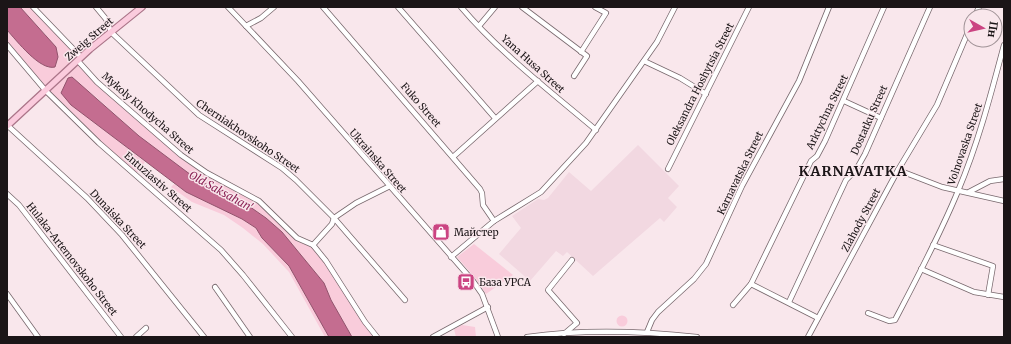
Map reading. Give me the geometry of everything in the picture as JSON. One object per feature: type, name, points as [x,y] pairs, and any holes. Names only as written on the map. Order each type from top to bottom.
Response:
[{"type":"main road","name":"Zweig Street","points":[[7,126],[79,59],[142,7]]},
{"type":"street","name":"Mykoly Khodycha Street","points":[[33,7],[79,59],[97,82],[181,155],[207,173],[259,201],[297,238],[313,245],[326,261],[365,322],[377,337]]},
{"type":"street","name":"Cherniakhovskoho Street","points":[[96,7],[106,19],[110,32],[199,115],[282,168],[296,180],[334,218],[405,300]]},
{"type":"street","name":"Ukrainska Street","points":[[228,7],[298,81],[388,187],[478,288],[488,307],[498,337]]},
{"type":"street","points":[[246,26],[261,18],[274,7]]},
{"type":"street","name":"Fuko Street","points":[[324,7],[480,189],[482,193],[482,205],[494,222]]},
{"type":"street","points":[[398,7],[495,118]]},
{"type":"street","name":"Yana Husa Street","points":[[461,7],[479,26],[538,81],[596,130]]},
{"type":"street","points":[[479,26],[495,7]]},
{"type":"street","points":[[522,7],[588,56],[574,76]]},
{"type":"street","points":[[581,52],[606,13],[595,7]]},
{"type":"street","points":[[451,257],[494,222],[541,192],[596,130],[657,42],[675,7]]},
{"type":"street","name":"Oleksandra Hoshytsia Street","points":[[668,169],[749,7]]},
{"type":"street","name":"Karnavatska Street","points":[[647,332],[652,320],[658,312],[694,279],[706,264],[742,186],[799,81],[829,7]]},
{"type":"street","name":"Arktychna Street","points":[[733,305],[751,284],[808,168],[825,141],[844,101],[884,7]]},
{"type":"street","name":"Dostatku Street","points":[[789,302],[846,180],[859,164],[881,118],[930,7]]},
{"type":"street","name":"Zlahody Street","points":[[808,337],[898,170],[936,105],[963,43]]},
{"type":"street","name":"Volnovaska Street","points":[[868,312],[889,321],[895,320],[921,269],[958,190],[990,96],[1004,45]]},
{"type":"street","name":"Entuziastiv Street","points":[[7,46],[46,90],[99,143],[221,250],[244,274],[292,337]]},
{"type":"street","points":[[644,61],[680,78],[706,94]]},
{"type":"street","points":[[453,157],[538,81]]},
{"type":"street","points":[[844,101],[881,118]]},
{"type":"street","name":"Dunaiska Street","points":[[7,126],[87,198],[122,235],[204,337]]},
{"type":"street","points":[[898,170],[942,187],[1004,201]]},
{"type":"street","points":[[966,192],[974,191],[990,181],[1004,179]]},
{"type":"street","points":[[313,245],[332,224],[334,218],[356,203],[388,187]]},
{"type":"street","name":"Hulaka-Artemovskoho Street","points":[[7,194],[19,205],[121,337]]},
{"type":"street","points":[[933,245],[993,266],[988,295]]},
{"type":"street","points":[[564,334],[577,323],[548,290],[572,260]]},
{"type":"street","points":[[921,269],[974,292],[1004,297]]},
{"type":"street","points":[[751,284],[818,318]]},
{"type":"street","points":[[215,287],[250,337]]},
{"type":"street","points":[[7,294],[38,337]]},
{"type":"street","points":[[433,337],[488,307]]},
{"type":"street","points":[[136,337],[146,328]]},
{"type":"street","points":[[527,337],[564,334],[647,332],[697,337]]},
{"type":"shaded area","points":[[20,7],[33,7],[77,53],[78,61],[150,129],[207,173],[259,201],[297,238],[313,245],[377,337],[352,337],[331,300],[324,283],[282,232],[266,218],[233,195],[201,182],[187,172],[139,136],[97,98],[70,77],[81,112],[145,162],[136,174],[102,144],[37,80],[7,45],[7,30],[35,59],[49,68],[46,35]]},
{"type":"shaded area","points":[[638,145],[679,186],[668,198],[677,207],[664,222],[660,218],[593,276],[567,252],[563,256],[556,251],[530,281],[499,254],[521,228],[512,216],[538,199],[544,200],[548,198],[569,172],[591,191]]},
{"type":"shaded area","points":[[174,184],[186,192],[242,219],[256,228],[262,238],[289,266],[329,337],[325,337],[289,272],[263,244],[224,215],[192,202],[171,187]]},
{"type":"shaded area","points":[[474,244],[513,275],[486,294],[476,279],[457,257]]},
{"type":"shaded area","points":[[620,316],[624,316],[626,317],[626,325],[620,326],[617,323],[617,319]]},
{"type":"shaded area","points":[[462,325],[475,327],[476,337],[456,337],[454,329]]},
{"type":"water","points":[[7,7],[20,7],[56,47],[58,57],[55,67],[49,67],[36,60],[7,30]]},
{"type":"water","name":"Old Saksahan'","points":[[72,77],[139,136],[187,172],[201,182],[233,195],[266,218],[282,232],[324,283],[331,300],[352,337],[329,337],[289,266],[262,238],[256,228],[242,219],[186,192],[71,105],[61,93],[68,78]]},
{"type":"place","name":"Майстер","points":[[441,232]]},
{"type":"place","name":"База УРСА","points":[[466,282]]},
{"type":"district","name":"KARNAVATKA","points":[[853,171]]}]
